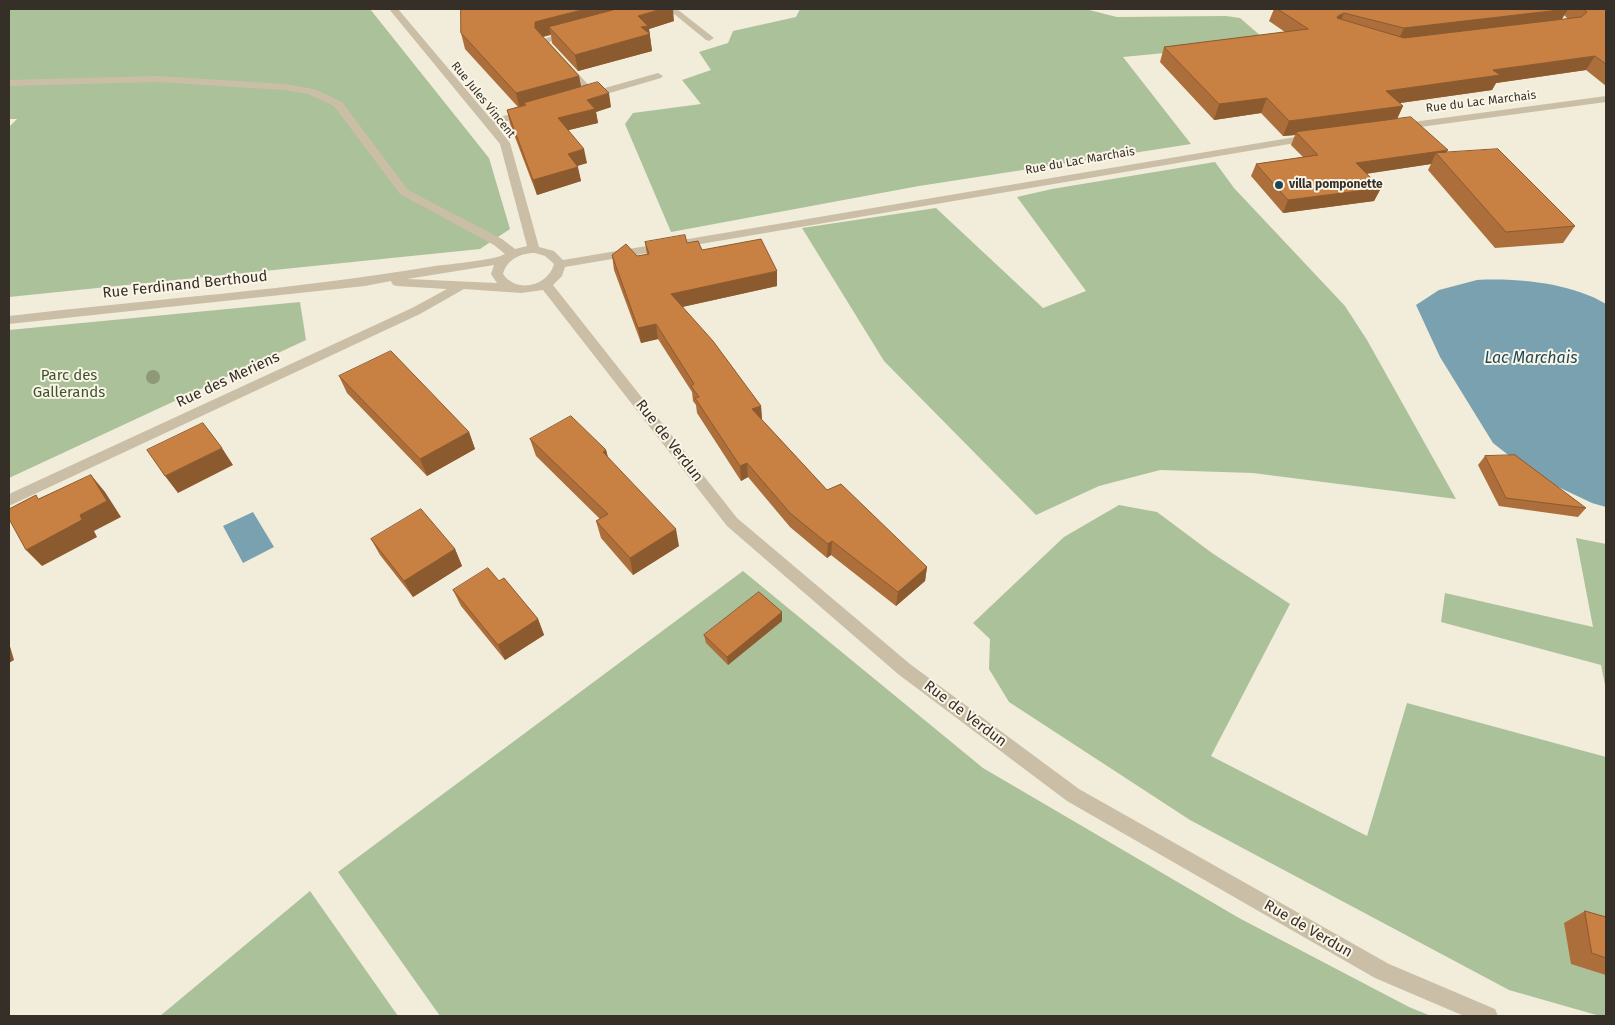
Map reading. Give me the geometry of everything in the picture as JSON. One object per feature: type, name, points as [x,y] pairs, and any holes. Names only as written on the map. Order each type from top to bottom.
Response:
[{"type":"street","name":"Rue Jules Vincent","points":[[393,9],[504,143],[534,250]]},
{"type":"street","points":[[672,9],[709,38]]},
{"type":"street","points":[[579,31],[543,41],[592,95]]},
{"type":"street","points":[[575,100],[658,76]]},
{"type":"street","points":[[9,83],[157,79],[310,91],[338,104],[404,192],[498,242],[513,254]]},
{"type":"street","name":"Rue du Lac Marchais","points":[[1383,128],[1606,100]]},
{"type":"street","points":[[488,123],[540,110]]},
{"type":"street","name":"Rue du Lac Marchais","points":[[560,264],[1324,136]]},
{"type":"street","points":[[534,250],[551,253],[557,257],[560,264],[557,276],[545,284],[532,288],[512,288],[504,284],[496,274],[502,261],[513,254],[534,250]]},
{"type":"street","name":"Rue Ferdinand Berthoud","points":[[9,320],[365,282],[470,264],[502,261]]},
{"type":"street","name":"Rue Ferdinand Berthoud","points":[[365,282],[512,288]]},
{"type":"street","name":"Rue de Verdun","points":[[545,284],[732,522],[904,669],[1073,794],[1382,971],[1488,1016]]},
{"type":"street","name":"Rue des Meriens","points":[[9,500],[416,311],[459,287]]},
{"type":"green space","points":[[9,9],[370,9],[489,158],[510,229],[480,249],[9,297],[9,127],[17,119],[9,119]]},
{"type":"green space","points":[[800,9],[1085,9],[1117,17],[1226,16],[1240,18],[1269,43],[1123,57],[1191,144],[919,186],[671,232],[625,124],[633,113],[701,104],[682,80],[711,70],[699,52],[728,43],[733,31],[796,17]]},
{"type":"green space","points":[[1215,162],[1234,188],[1345,306],[1367,340],[1456,499],[1253,473],[1160,470],[1099,486],[1036,515],[884,361],[802,228],[936,208],[1043,308],[1086,291],[1017,197],[1052,189]]},
{"type":"green space","name":"Parc des Gallerands","points":[[300,302],[306,340],[9,478],[9,330]]},
{"type":"green space","points":[[1119,505],[1157,512],[1212,553],[1290,604],[1211,756],[1367,836],[1407,703],[1606,757],[1606,1016],[1600,1016],[1509,990],[1190,820],[1009,702],[989,669],[990,639],[973,623],[1064,537]]},
{"type":"green space","points":[[1576,538],[1606,544],[1606,690],[1601,665],[1441,622],[1445,593],[1593,627]]},
{"type":"green space","points":[[743,571],[983,768],[1239,918],[1409,1007],[1431,1016],[440,1016],[338,872]]},
{"type":"green space","points":[[310,891],[398,1016],[160,1016]]},
{"type":"water","name":"Lac Marchais","points":[[1477,280],[1544,283],[1577,291],[1606,304],[1606,507],[1592,503],[1535,476],[1493,443],[1440,357],[1416,305],[1439,290]]},
{"type":"water","points":[[253,512],[274,547],[243,563],[223,526]]},
{"type":"building","points":[[461,9],[585,9],[535,22],[535,28],[579,76],[516,93],[461,33]]},
{"type":"building","points":[[617,9],[661,9],[638,16],[648,26],[641,27],[650,34],[575,55],[549,27]]},
{"type":"building","points":[[1278,9],[1568,9],[1404,28],[1344,13],[1337,18],[1404,38],[1581,17],[1587,12],[1583,9],[1606,9],[1606,64],[1595,56],[1493,70],[1500,75],[1386,91],[1403,106],[1289,121],[1267,98],[1219,104],[1164,47],[1308,29]]},
{"type":"building","points":[[598,82],[609,93],[587,100],[595,109],[558,118],[584,149],[568,154],[578,167],[533,180],[507,110],[526,105],[524,103]]},
{"type":"building","points":[[1411,117],[1448,150],[1356,163],[1381,188],[1288,200],[1256,164],[1318,155],[1296,132]]},
{"type":"building","points":[[1498,149],[1575,226],[1506,232],[1436,153]]},
{"type":"building","points":[[685,235],[687,243],[698,241],[702,250],[761,239],[777,271],[671,294],[713,341],[761,406],[752,409],[827,490],[841,484],[927,567],[898,592],[832,541],[828,544],[790,513],[747,463],[740,466],[695,398],[699,397],[691,386],[694,384],[656,324],[638,328],[612,255],[626,244],[637,256],[649,254],[645,242]]},
{"type":"building","points":[[391,351],[469,432],[420,459],[339,376]]},
{"type":"building","points":[[571,416],[606,450],[603,452],[676,529],[630,558],[596,521],[608,514],[530,439]]},
{"type":"building","points":[[203,423],[222,448],[165,476],[147,450]]},
{"type":"building","points":[[1515,455],[1586,508],[1506,498],[1485,456]]},
{"type":"building","points":[[91,475],[107,501],[80,515],[82,520],[26,550],[9,519],[9,509],[36,495],[38,499]]},
{"type":"building","points":[[421,509],[455,549],[404,581],[371,539]]},
{"type":"building","points":[[488,568],[499,581],[504,578],[538,619],[498,645],[453,590]]},
{"type":"building","points":[[759,592],[782,612],[727,657],[704,635]]},
{"type":"building","points":[[1585,911],[1606,917],[1606,958],[1592,953]]},
{"type":"place","name":"villa pomponette","points":[[1279,185]]}]
